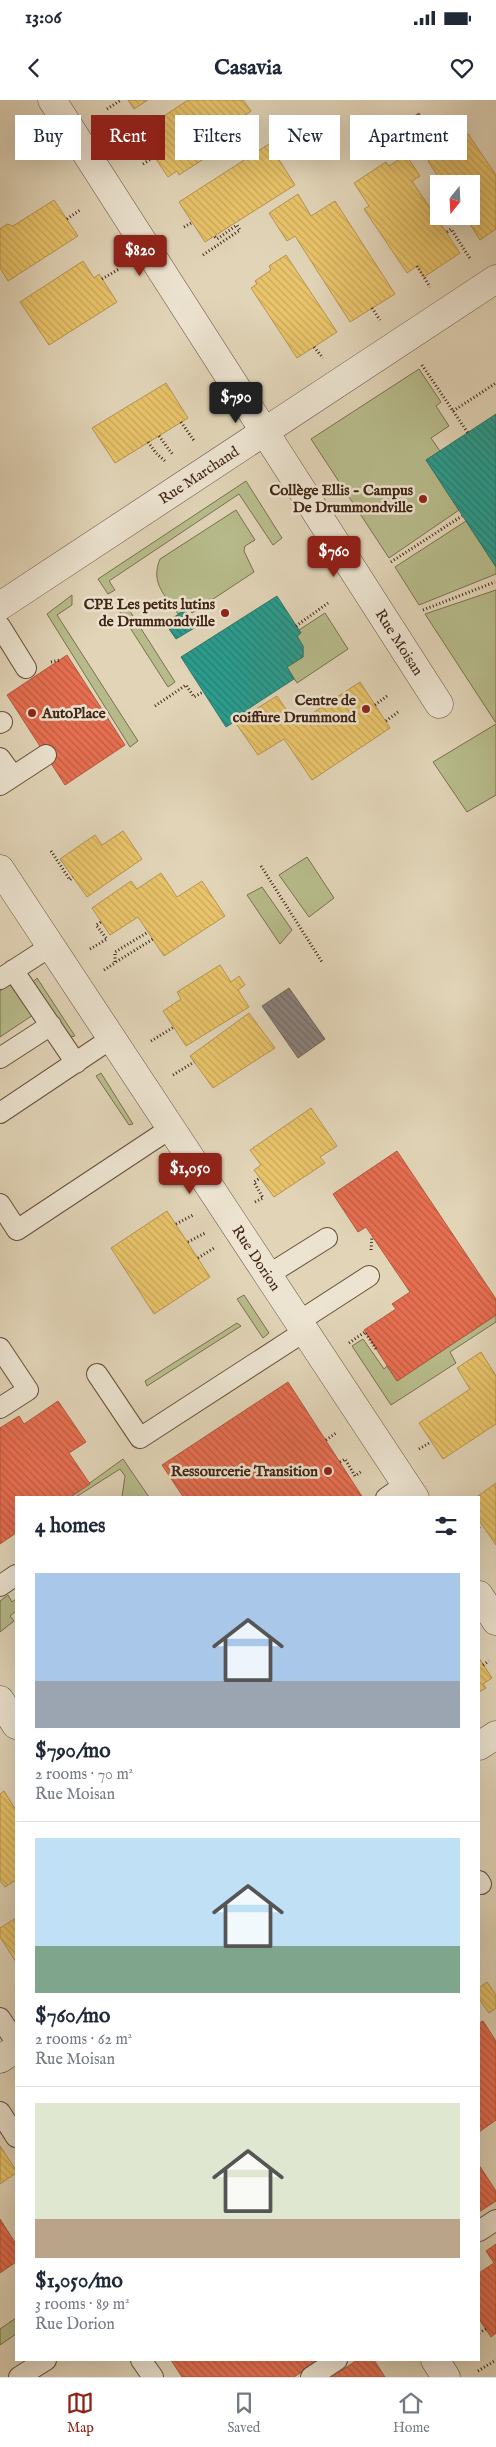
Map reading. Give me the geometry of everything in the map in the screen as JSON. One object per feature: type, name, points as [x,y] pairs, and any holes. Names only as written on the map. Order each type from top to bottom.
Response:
[{"type":"street","name":"Rue Moisan","points":[[52,100],[439,704]]},
{"type":"street","name":"Rue Marchand","points":[[0,606],[496,279]]},
{"type":"street","name":"Rue Dorion","points":[[2,874],[302,1326],[402,1493]]},
{"type":"street","points":[[480,1597],[496,1621]]},
{"type":"street","points":[[480,1745],[496,1735]]},
{"type":"street","points":[[0,2059],[15,2050]]},
{"type":"street","points":[[436,2361],[446,2377]]},
{"type":"lane","points":[[0,626],[26,668]]},
{"type":"lane","points":[[0,758],[6,780],[46,755]]},
{"type":"lane","points":[[51,946],[6,974],[51,1026],[76,1063]]},
{"type":"lane","points":[[0,1058],[51,1026]]},
{"type":"lane","points":[[0,1113],[112,1038]]},
{"type":"lane","points":[[0,1204],[17,1230],[171,1128]]},
{"type":"lane","points":[[268,1275],[327,1238]]},
{"type":"lane","points":[[97,1374],[140,1438],[302,1326],[369,1276]]},
{"type":"lane","points":[[0,1348],[28,1390],[0,1408]]},
{"type":"lane","points":[[0,1586],[15,1576]]},
{"type":"lane","points":[[0,2018],[15,2040]]},
{"type":"lane","points":[[0,2112],[15,2135]]},
{"type":"lane","points":[[480,2230],[496,2220]]},
{"type":"lane","points":[[19,2377],[44,2361]]},
{"type":"lane","points":[[142,2361],[153,2377]]},
{"type":"lane","points":[[311,2377],[335,2361]]},
{"type":"path","points":[[107,108],[121,100]]},
{"type":"path","points":[[143,164],[149,160]]},
{"type":"path","points":[[66,219],[80,210]]},
{"type":"path","points":[[184,227],[193,222]]},
{"type":"path","points":[[203,255],[240,230],[237,226],[217,239],[214,236]]},
{"type":"path","points":[[447,232],[451,230],[472,262]]},
{"type":"path","points":[[417,266],[431,288]]},
{"type":"path","points":[[102,280],[119,269]]},
{"type":"path","points":[[372,308],[381,322]]},
{"type":"path","points":[[314,347],[323,359]]},
{"type":"path","points":[[420,362],[468,432]]},
{"type":"path","points":[[453,411],[496,383]]},
{"type":"path","points":[[181,422],[196,443]]},
{"type":"path","points":[[159,436],[174,457]]},
{"type":"path","points":[[148,442],[166,462]]},
{"type":"path","points":[[391,562],[462,516]]},
{"type":"path","points":[[423,610],[496,582]]},
{"type":"path","points":[[296,626],[328,603]]},
{"type":"path","points":[[155,706],[186,685],[194,697],[203,692]]},
{"type":"path","points":[[375,705],[387,696]]},
{"type":"path","points":[[386,721],[398,712]]},
{"type":"path","points":[[51,851],[70,880],[73,877]]},
{"type":"path","points":[[261,866],[322,962]]},
{"type":"path","points":[[90,949],[107,939],[96,925],[101,922]]},
{"type":"path","points":[[115,963],[115,952],[148,932]]},
{"type":"path","points":[[104,970],[152,939]]},
{"type":"path","points":[[150,1042],[174,1027]]},
{"type":"path","points":[[172,1076],[194,1062]]},
{"type":"path","points":[[254,1202],[263,1198],[254,1182],[260,1178]]},
{"type":"path","points":[[176,1224],[196,1214]]},
{"type":"path","points":[[188,1242],[207,1231]]},
{"type":"path","points":[[198,1258],[217,1246]]},
{"type":"path","points":[[347,1344],[365,1332],[376,1349]]},
{"type":"path","points":[[326,1440],[339,1431]]},
{"type":"path","points":[[417,1450],[431,1442]]},
{"type":"path","points":[[340,1462],[345,1459],[355,1476],[364,1470]]},
{"type":"path","points":[[483,1665],[489,1661]]},
{"type":"path","points":[[480,2332],[486,2329]]},
{"type":"path","points":[[478,2371],[496,2360]]},
{"type":"green space","points":[[419,369],[441,402],[436,406],[449,426],[431,438],[440,451],[426,460],[459,510],[389,558],[311,439]]},
{"type":"green space","points":[[246,481],[282,538],[273,545],[239,494],[109,581],[115,590],[108,594],[98,579]]},
{"type":"green space","points":[[236,510],[255,540],[245,546],[244,551],[254,572],[192,613],[188,608],[178,614],[164,595],[158,582],[157,567],[160,559]]},
{"type":"green space","points":[[466,521],[496,567],[496,574],[419,605],[395,567]]},
{"type":"green space","points":[[496,590],[496,723],[425,614]]},
{"type":"green space","points":[[72,595],[72,605],[57,615],[138,741],[130,747],[47,614]]},
{"type":"green space","points":[[126,605],[175,682],[168,687],[118,609]]},
{"type":"green space","points":[[325,613],[348,649],[297,683],[287,667],[303,657],[303,646],[297,636],[301,633],[299,630]]},
{"type":"green space","points":[[496,724],[496,795],[467,812],[433,762]]},
{"type":"green space","points":[[307,857],[334,898],[309,917],[279,875]]},
{"type":"green space","points":[[262,887],[292,930],[280,944],[247,895]]},
{"type":"green space","points":[[37,978],[75,1036],[70,1037],[33,982]]},
{"type":"green space","points":[[10,984],[33,1015],[0,1037],[0,991]]},
{"type":"green space","points":[[101,1073],[133,1124],[129,1125],[96,1076]]},
{"type":"green space","points":[[244,1295],[269,1333],[263,1338],[237,1299]]},
{"type":"green space","points":[[496,1315],[496,1322],[450,1352],[456,1363],[391,1405],[352,1346],[363,1339],[384,1369],[387,1366],[397,1381]]},
{"type":"green space","points":[[237,1323],[241,1326],[147,1386],[145,1381]]},
{"type":"green space","points":[[123,1459],[148,1496],[122,1496],[125,1476],[120,1469],[78,1496],[72,1496]]},
{"type":"green space","points":[[8,1595],[12,1602],[15,1600],[15,1612],[10,1616],[14,1621],[0,1632],[0,1601]]},
{"type":"green space","points":[[15,2319],[15,2335],[0,2345],[0,2329]]},
{"type":"building: Homes","points":[[128,100],[148,100],[134,109]]},
{"type":"building: Homes","points":[[188,100],[243,100],[251,111],[245,115],[175,115],[175,160],[202,160],[179,175],[177,171],[168,177],[157,160],[165,160],[165,115]]},
{"type":"building: Homes","points":[[467,135],[496,175],[496,229],[480,240],[471,225],[480,225],[480,175],[437,175],[428,161],[467,160]]},
{"type":"building: Homes","points":[[269,144],[269,160],[279,160],[295,185],[205,242],[179,202],[244,160],[259,160],[259,150]]},
{"type":"building: Homes","points":[[398,160],[409,160],[420,176],[412,181],[430,208],[430,225],[441,225],[460,253],[424,277],[417,266],[407,273],[364,209],[369,206],[354,183],[386,162],[389,166]]},
{"type":"building: Homes","points":[[298,194],[311,216],[335,201],[395,294],[350,322],[295,236],[287,241],[269,213]]},
{"type":"building: Homes","points":[[54,200],[78,236],[8,281],[0,268],[0,229],[7,224],[13,226]]},
{"type":"building: Homes","points":[[286,255],[337,332],[297,358],[251,288],[257,284],[255,281],[271,270],[269,266]]},
{"type":"building: Homes","points":[[83,261],[94,278],[99,274],[117,302],[49,345],[20,302]]},
{"type":"building: Homes","points":[[166,383],[188,418],[115,463],[92,428]]},
{"type":"building: Homes","points":[[360,682],[390,728],[312,780],[284,739],[258,755],[235,722],[277,696],[296,724]]},
{"type":"building: Homes","points":[[123,831],[142,859],[87,897],[60,859],[95,835],[102,845]]},
{"type":"building: Homes","points":[[161,873],[177,897],[202,881],[225,916],[164,956],[138,917],[110,935],[92,908],[131,881],[137,889]]},
{"type":"building: Homes","points":[[220,965],[231,982],[239,976],[245,985],[238,990],[249,1007],[186,1046],[163,1011],[181,999],[177,992]]},
{"type":"building: Homes","points":[[249,1013],[275,1048],[213,1088],[190,1056]]},
{"type":"building: Homes","points":[[311,1108],[337,1146],[320,1157],[325,1163],[274,1197],[254,1170],[261,1165],[250,1150]]},
{"type":"building: Homes","points":[[167,1211],[210,1277],[154,1314],[111,1248]]},
{"type":"building: Homes","points":[[481,1352],[496,1376],[496,1424],[443,1459],[419,1423],[470,1389],[457,1368]]},
{"type":"building: Homes","points":[[496,1483],[496,1545],[480,1521],[480,1496],[478,1496]]},
{"type":"building: Homes","points":[[480,1660],[492,1678],[483,1684],[486,1688],[480,1691]]},
{"type":"building: Homes","points":[[4,1791],[15,1808],[15,1881],[5,1887],[0,1881],[0,1794]]},
{"type":"building: Homes","points":[[15,1919],[15,1960],[0,1937],[0,1928]]},
{"type":"building: Homes","points":[[487,1982],[496,1995],[496,2008],[489,2013],[480,2000],[480,1987]]},
{"type":"building: Homes","points":[[0,2146],[15,2168],[15,2174],[0,2184]]},
{"type":"building: Shops","points":[[67,655],[125,745],[65,785],[7,695]]},
{"type":"building: Shops","points":[[397,1151],[496,1299],[496,1315],[397,1381],[364,1330],[396,1309],[392,1304],[410,1292],[366,1227],[358,1232],[333,1194]]},
{"type":"building: Shops","points":[[288,1382],[362,1496],[183,1496],[162,1465]]},
{"type":"building: Shops","points":[[58,1401],[86,1442],[69,1453],[90,1484],[72,1496],[15,1496],[15,1534],[0,1544],[0,1428],[19,1416],[24,1424]]},
{"type":"building: Shops","points":[[483,2021],[496,2041],[496,2120],[480,2131],[480,2022]]},
{"type":"building: Shops","points":[[480,2167],[496,2191],[496,2201],[480,2211]]},
{"type":"building: Shops","points":[[0,2219],[15,2242],[15,2263],[0,2273]]},
{"type":"building: Shops","points":[[496,2244],[496,2333],[491,2337],[480,2320],[480,2272],[494,2263],[486,2251]]},
{"type":"building: Shops","points":[[172,2361],[318,2361],[294,2377],[182,2377]]},
{"type":"building: Shops","points":[[356,2361],[375,2361],[385,2377],[332,2377]]},
{"type":"building: Schools","points":[[496,414],[496,567],[426,460]]},
{"type":"building: Schools","points":[[277,596],[301,633],[297,636],[303,646],[303,657],[287,667],[294,679],[248,709],[250,712],[226,727],[181,657]]},
{"type":"building: Schools","points":[[185,610],[196,627],[176,639],[165,623]]},
{"type":"building: Industry","points":[[289,988],[325,1039],[298,1058],[262,1006]]},
{"type":"place","name":"Collège Ellis - Campus De Drummondville","points":[[423,499]]},
{"type":"place","name":"CPE Les petits lutins de Drummondville","points":[[225,613]]},
{"type":"place","name":"Centre de coiffure Drummond","points":[[366,709]]},
{"type":"place","name":"AutoPlace","points":[[32,713]]},
{"type":"place","name":"Ressourcerie Transition","points":[[328,1471]]}]
